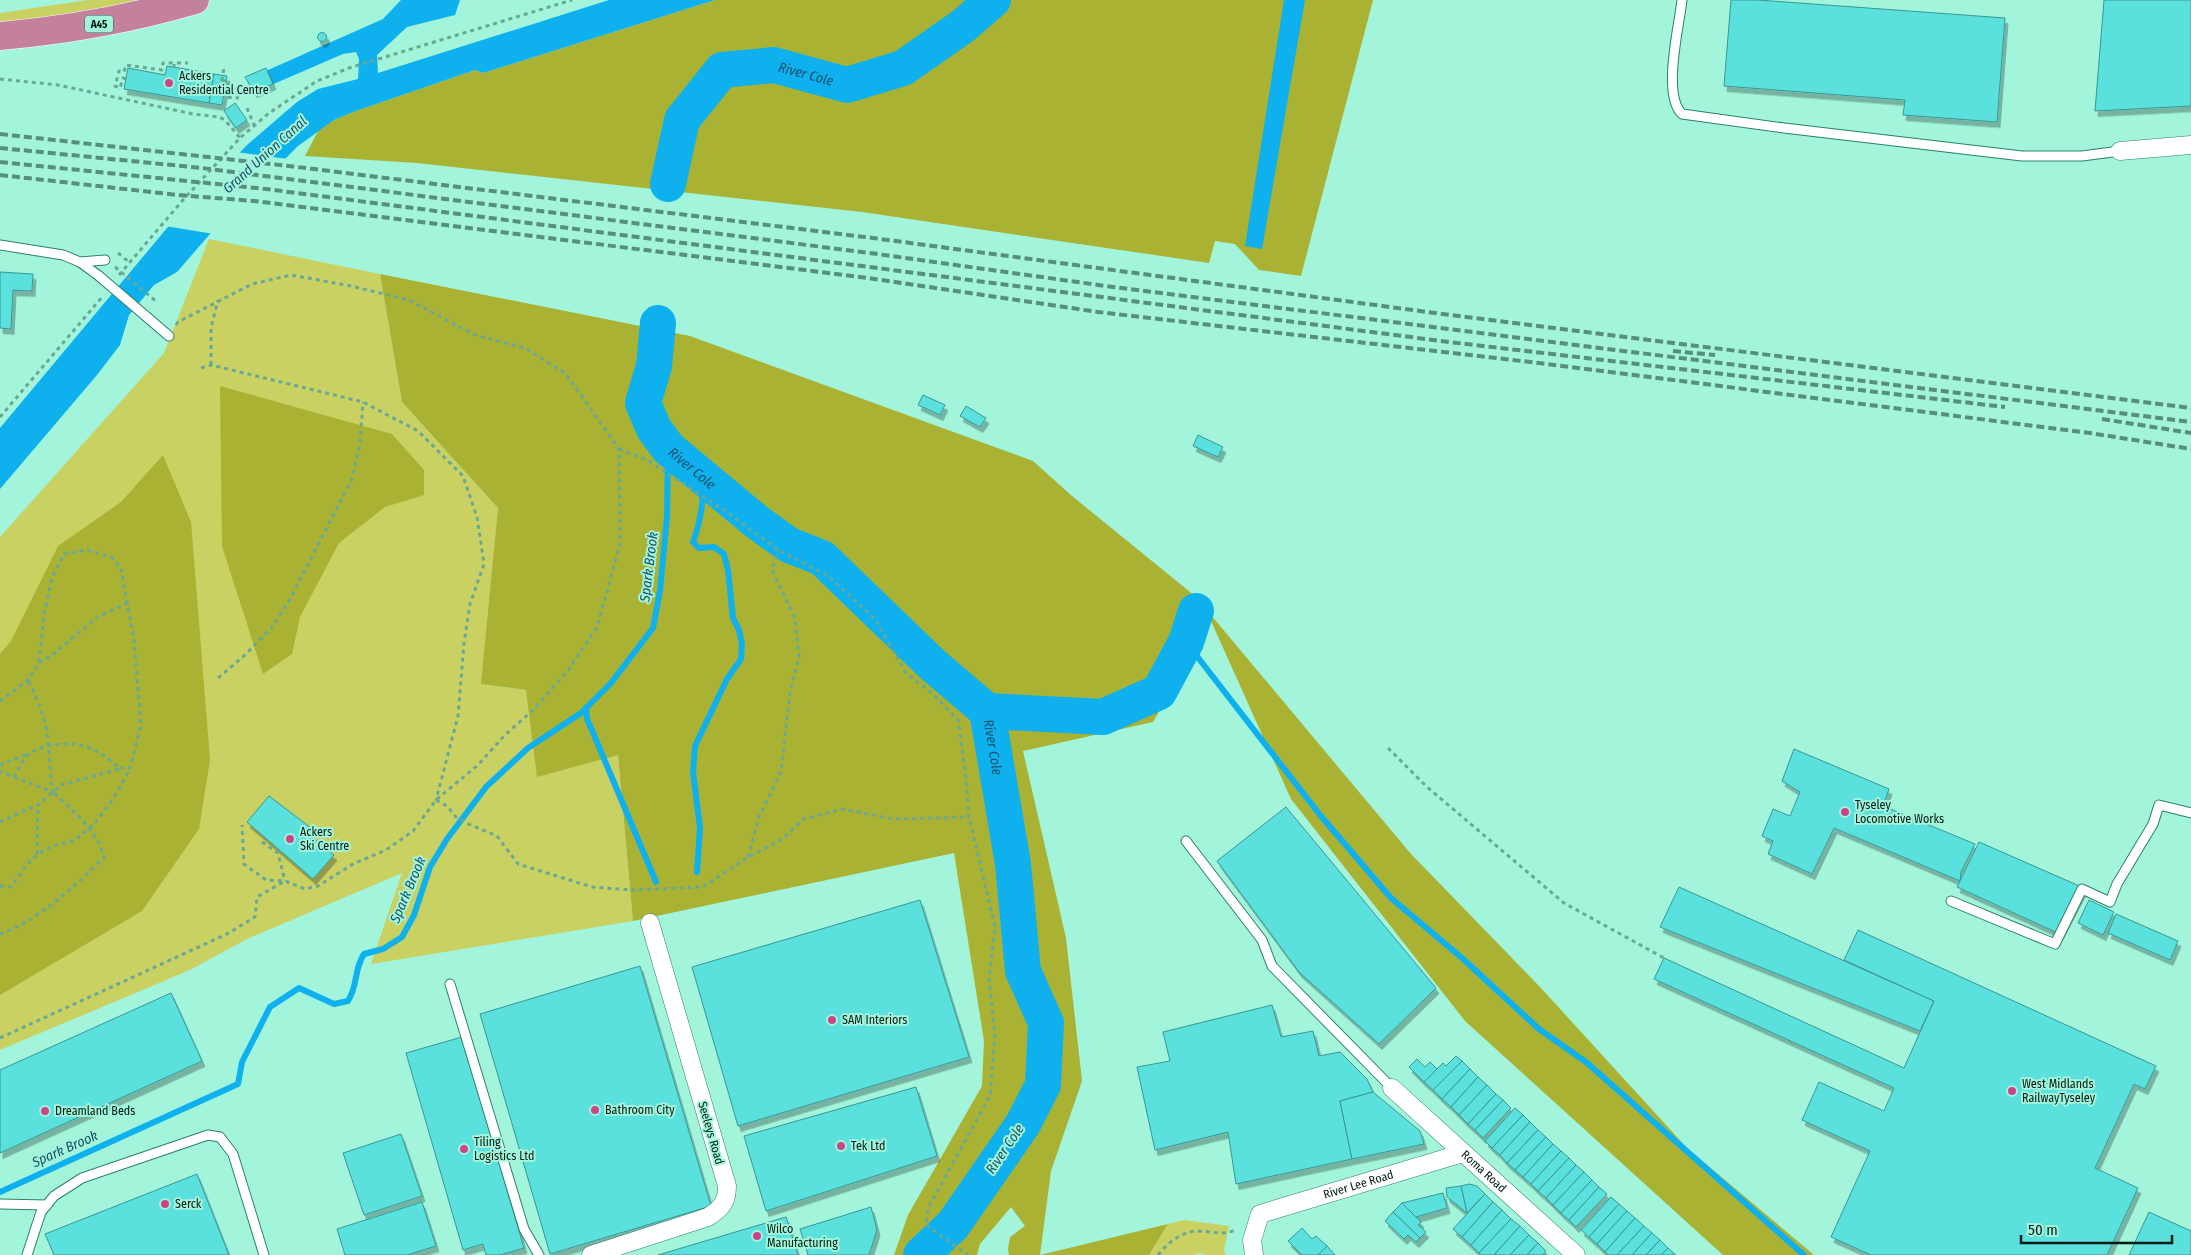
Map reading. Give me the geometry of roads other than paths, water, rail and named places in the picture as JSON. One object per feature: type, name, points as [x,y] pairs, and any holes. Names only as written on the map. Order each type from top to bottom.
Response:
[{"type":"highway","name":"A45","points":[[0,36],[58,31],[107,23],[196,0]]},
{"type":"street","points":[[2120,151],[2191,145]]},
{"type":"street","name":"Seeleys Road","points":[[591,1255],[708,1217],[724,1205],[727,1197],[727,1186],[650,923]]},
{"type":"street","name":"Roma Road","points":[[1392,1088],[1576,1255]]},
{"type":"street","name":"River Lee Road","points":[[1254,1255],[1252,1240],[1260,1214],[1463,1153]]},
{"type":"lane","points":[[1682,0],[1672,91],[1677,107],[1686,115],[2022,156],[2082,156],[2120,151]]},
{"type":"lane","points":[[0,245],[63,255],[80,262],[100,276],[170,336]]},
{"type":"lane","points":[[80,262],[105,260]]},
{"type":"lane","points":[[1951,901],[2055,944],[2082,889],[2110,902],[2117,884],[2153,824],[2158,806],[2191,813]]},
{"type":"lane","points":[[1186,841],[1262,940],[1272,966],[1392,1088]]},
{"type":"lane","points":[[450,984],[524,1229],[538,1255]]},
{"type":"lane","points":[[27,1255],[41,1212],[54,1196],[82,1178],[208,1135],[220,1137],[233,1154],[264,1255]]},
{"type":"lane","points":[[0,1204],[47,1205]]},
{"type":"water","name":"Grand Union Canal","points":[[401,0],[460,0],[455,15],[407,27],[377,55],[378,73],[609,0],[715,0],[483,73],[475,70],[334,120],[298,146],[210,234],[177,272],[154,285],[129,315],[120,345],[97,375],[0,489],[0,428],[167,228],[247,145],[297,102],[318,89],[358,79],[359,59],[356,52],[343,54],[253,93],[248,79],[383,19]]},
{"type":"water","points":[[1284,0],[1305,0],[1262,249],[1245,246]]},
{"type":"waterway","name":"River Cole","points":[[668,184],[682,120],[722,70],[774,65],[847,85],[903,68],[963,26],[993,0]]},
{"type":"waterway","name":"River Cole","points":[[658,323],[654,366],[643,403],[654,429],[668,448],[757,522],[789,545],[822,558],[933,665],[987,711],[1013,864],[1023,971],[1046,1023],[1043,1085],[1023,1124],[953,1225],[921,1255]]},
{"type":"waterway","name":"Spark Brook","points":[[0,1192],[238,1084],[242,1062],[270,1007],[299,988],[334,1004],[348,1001],[354,988],[358,966],[364,954],[383,949],[402,937],[414,915],[430,867],[447,839],[486,787],[528,748],[581,713],[611,683],[653,628],[660,591],[667,516],[668,448]]},
{"type":"waterway","points":[[697,872],[700,828],[693,772],[695,746],[727,679],[741,659],[742,644],[739,630],[733,618],[728,570],[724,554],[714,547],[699,548],[693,542],[702,510],[702,476]]},
{"type":"waterway","points":[[987,711],[1103,717],[1159,692],[1186,642],[1196,611]]},
{"type":"waterway","points":[[1186,642],[1320,815],[1391,898],[1462,958],[1539,1029],[1586,1062],[1804,1255]]},
{"type":"waterway","points":[[586,708],[587,719],[656,882]]},
{"type":"railway","points":[[0,134],[289,166],[873,238],[1435,313],[2191,408]]},
{"type":"railway","points":[[0,148],[202,168],[870,253],[1113,287],[2191,422]]},
{"type":"railway","points":[[0,162],[266,189],[1449,342],[2005,407]]},
{"type":"railway","points":[[0,175],[178,195],[254,201],[868,278],[1098,312],[1539,363],[2090,433],[2191,449]]},
{"type":"railway","points":[[1673,351],[1715,355]]},
{"type":"railway","points":[[2102,419],[2191,433]]},
{"type":"place","name":"Ackers Residential Centre","points":[[169,83]]},
{"type":"place","name":"Tyseley Locomotive Works","points":[[1845,812]]},
{"type":"place","name":"Ackers Ski Centre","points":[[290,839]]},
{"type":"place","name":"SAM Interiors","points":[[832,1020]]},
{"type":"place","name":"West Midlands RailwayTyseley","points":[[2012,1091]]},
{"type":"place","name":"Bathroom City","points":[[595,1110]]},
{"type":"place","name":"Dreamland Beds","points":[[45,1111]]},
{"type":"place","name":"Tek Ltd","points":[[841,1146]]},
{"type":"place","name":"Tiling Logistics Ltd","points":[[464,1149]]},
{"type":"place","name":"Serck","points":[[165,1204]]},
{"type":"place","name":"Wilco Manufacturing","points":[[757,1236]]}]
